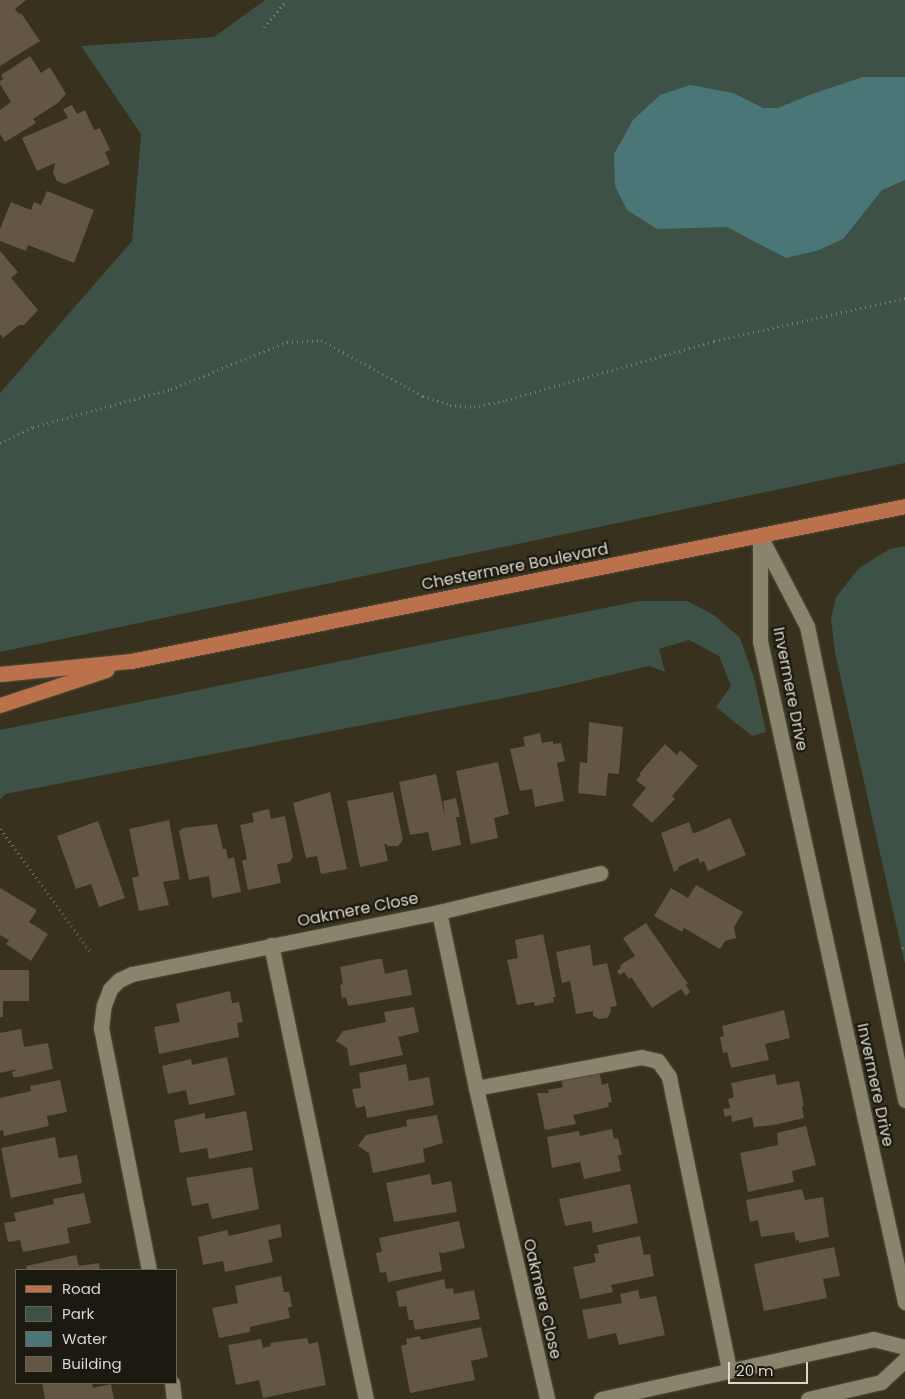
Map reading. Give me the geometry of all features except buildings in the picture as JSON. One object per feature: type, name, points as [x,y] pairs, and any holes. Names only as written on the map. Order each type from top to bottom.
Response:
[{"type":"main road","name":"Chestermere Boulevard","points":[[0,674],[131,661],[905,506]]},
{"type":"main road","name":"Chestermere Boulevard","points":[[0,705],[131,661]]},
{"type":"street","name":"Invermere Drive","points":[[760,536],[807,626],[905,1100]]},
{"type":"street","name":"Invermere Drive","points":[[760,536],[760,641],[905,1302]]},
{"type":"street","points":[[439,912],[600,873]]},
{"type":"street","name":"Oakmere Close","points":[[150,1269],[101,1028],[104,1005],[110,989],[119,980],[132,974],[439,912],[476,1088],[547,1399]]},
{"type":"street","points":[[271,945],[366,1399]]},
{"type":"street","points":[[476,1088],[641,1057],[658,1061],[669,1078],[729,1370]]},
{"type":"street","points":[[601,1399],[873,1340],[905,1347]]},
{"type":"street","points":[[808,1399],[881,1382],[905,1360]]},
{"type":"street","points":[[172,1384],[174,1399]]},
{"type":"path","points":[[264,27],[287,0]]},
{"type":"path","points":[[0,443],[34,427],[171,389],[286,342],[321,340],[423,396],[450,405],[474,407],[506,400],[714,341],[905,298]]},
{"type":"path","points":[[0,829],[90,951]]},
{"type":"path","points":[[902,948],[905,944]]},
{"type":"green space","points":[[265,0],[905,0],[905,463],[0,652],[0,393],[132,241],[141,134],[81,46],[214,37]]},
{"type":"green space","points":[[905,546],[905,964],[835,653],[831,619],[836,597],[860,567],[890,549]]},
{"type":"green space","points":[[639,601],[687,601],[714,615],[740,638],[754,678],[766,732],[752,736],[716,707],[731,686],[719,656],[689,640],[659,649],[665,672],[649,666],[550,689],[5,794],[0,800],[0,730]]},
{"type":"water","points":[[863,77],[905,77],[905,180],[882,190],[843,239],[819,250],[786,258],[727,227],[657,229],[627,210],[615,186],[614,154],[633,120],[660,95],[690,85],[733,93],[763,108],[778,108],[812,94]]}]
